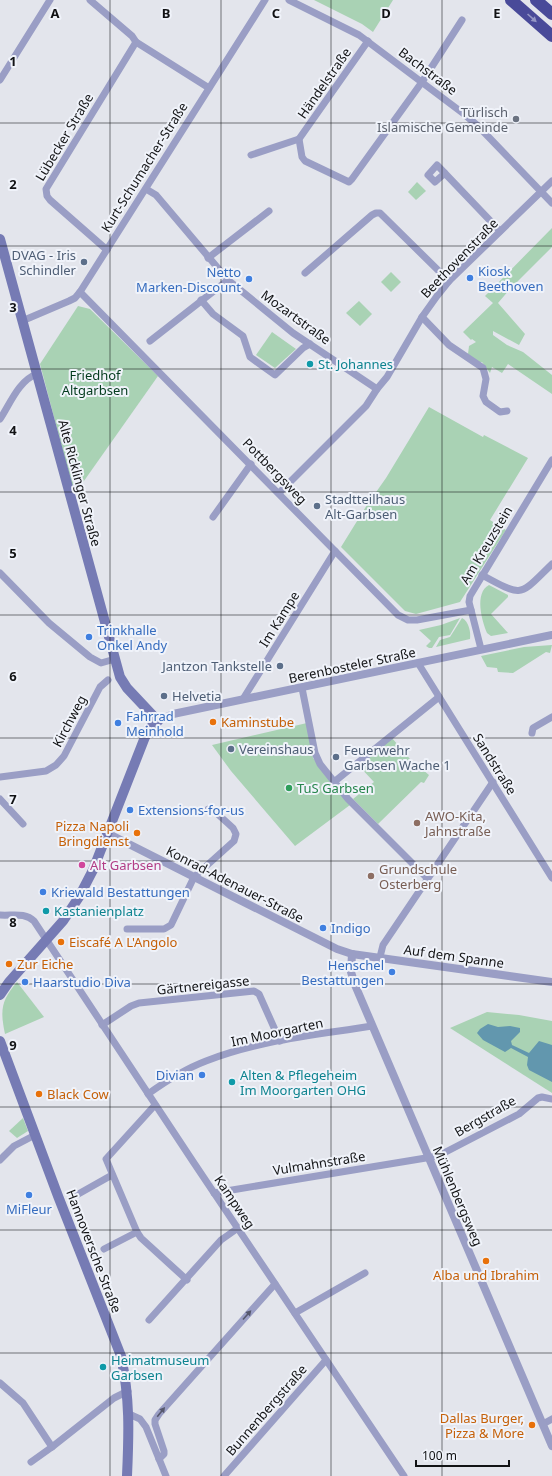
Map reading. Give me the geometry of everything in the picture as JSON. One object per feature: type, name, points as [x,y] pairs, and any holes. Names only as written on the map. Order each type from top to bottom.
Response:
[{"type":"highway","points":[[511,0],[552,36]]},
{"type":"highway","points":[[536,0],[552,14]]},
{"type":"main road","name":"Alte Ricklinger Straße","points":[[0,240],[115,659],[123,683],[158,721]]},
{"type":"main road","points":[[0,995],[9,982],[63,921],[79,897],[93,870],[145,737],[150,728],[158,721]]},
{"type":"main road","name":"Hannoversche Straße","points":[[0,1042],[121,1356],[128,1391],[129,1414],[127,1476]]},
{"type":"street","points":[[0,80],[50,0]]},
{"type":"street","points":[[90,0],[132,36],[136,42],[209,88]]},
{"type":"street","name":"Kurt-Schumacher-Straße","points":[[22,321],[75,298],[80,292],[265,0]]},
{"type":"street","name":"Bachstraße","points":[[289,0],[359,35],[422,82],[478,126],[552,204]]},
{"type":"street","points":[[422,82],[462,20]]},
{"type":"street","name":"Händelstraße","points":[[251,155],[298,139],[368,41]]},
{"type":"street","name":"Lübecker Straße","points":[[107,250],[50,200],[47,196],[46,189],[136,42]]},
{"type":"street","name":"Händelstraße","points":[[298,139],[302,157],[305,161],[349,182],[422,82]]},
{"type":"street","points":[[445,173],[500,231]]},
{"type":"street","name":"Beethovenstraße","points":[[279,493],[366,406],[387,377],[422,317],[450,281],[552,181]]},
{"type":"street","name":"Mozartstraße","points":[[146,189],[156,194],[208,258],[228,280],[280,323],[377,389]]},
{"type":"street","points":[[208,258],[269,211]]},
{"type":"street","points":[[305,273],[376,212],[382,214],[450,281]]},
{"type":"street","points":[[150,341],[228,280]]},
{"type":"street","name":"Pottbergsweg","points":[[80,292],[398,614],[403,618],[417,620],[471,610]]},
{"type":"street","points":[[201,300],[213,314],[243,336],[250,356],[275,375],[303,348],[310,344]]},
{"type":"street","points":[[422,317],[449,345],[483,368],[486,379],[484,396],[486,402],[500,412],[508,411]]},
{"type":"street","points":[[0,419],[22,383],[32,375],[37,374]]},
{"type":"street","name":"Am Kreuzstein","points":[[482,649],[469,602],[470,596],[552,460]]},
{"type":"street","points":[[212,517],[251,464]]},
{"type":"street","name":"Im Kampe","points":[[243,700],[335,551]]},
{"type":"street","points":[[482,575],[508,589],[518,591],[526,589],[552,564]]},
{"type":"street","points":[[0,573],[49,623],[90,657],[101,663],[115,659]]},
{"type":"street","name":"Berenbosteler Straße","points":[[158,721],[173,714],[552,635]]},
{"type":"street","name":"Sandstraße","points":[[418,663],[551,874]]},
{"type":"street","name":"Kirchweg","points":[[0,777],[46,771],[56,765],[64,756],[100,687],[108,680]]},
{"type":"street","points":[[302,688],[316,757],[324,770],[348,799],[427,878]]},
{"type":"street","points":[[334,782],[439,697]]},
{"type":"street","points":[[532,733],[533,728],[552,717]]},
{"type":"street","points":[[380,957],[383,945],[493,782]]},
{"type":"street","points":[[0,799],[23,824]]},
{"type":"street","points":[[127,929],[168,928],[171,925],[194,877],[234,841],[235,832],[233,828],[211,808],[207,810]]},
{"type":"street","name":"Konrad-Adenauer-Straße","points":[[107,833],[337,949],[352,954]]},
{"type":"street","name":"Kampweg","points":[[0,915],[28,916],[34,921],[155,1105],[404,1476]]},
{"type":"street","name":"Auf dem Spanne","points":[[352,954],[552,982]]},
{"type":"street","name":"Mühlenbergsweg","points":[[352,954],[352,977],[552,1446]]},
{"type":"street","name":"Gärtnereigasse","points":[[102,1025],[131,1006],[139,1003],[253,991],[259,994],[280,1041]]},
{"type":"street","name":"Im Moorgarten","points":[[148,1094],[177,1075],[206,1061],[237,1051],[280,1041],[372,1026]]},
{"type":"street","name":"Bergstraße","points":[[429,1158],[438,1156],[519,1114],[538,1098],[542,1097],[552,1099]]},
{"type":"street","points":[[155,1105],[106,1159],[137,1232],[145,1243],[187,1280]]},
{"type":"street","points":[[0,1160],[8,1150],[35,1135]]},
{"type":"street","name":"Vulmahnstraße","points":[[214,1193],[429,1158]]},
{"type":"street","points":[[73,1197],[112,1174]]},
{"type":"street","points":[[149,1320],[187,1280],[221,1240],[238,1228]]},
{"type":"street","points":[[104,1249],[137,1232]]},
{"type":"street","points":[[295,1314],[365,1273]]},
{"type":"street","points":[[159,1459],[164,1454],[164,1451],[155,1420],[275,1284]]},
{"type":"street","name":"Bunnenbergstraße","points":[[224,1476],[326,1360]]},
{"type":"street","points":[[0,1383],[23,1404],[52,1447]]},
{"type":"street","points":[[31,1462],[114,1398],[128,1391]]},
{"type":"street","points":[[129,1414],[140,1419],[143,1423],[166,1476]]},
{"type":"street","points":[[542,1424],[552,1419]]},
{"type":"green space","points":[[314,0],[393,0],[373,32],[362,24]]},
{"type":"green space","points":[[417,182],[426,191],[416,200],[408,192]]},
{"type":"green space","points":[[552,228],[552,247],[498,303],[525,334],[519,345],[493,331],[493,335],[507,345],[523,352],[552,375],[552,394],[508,364],[502,373],[492,367],[490,373],[482,362],[479,363],[468,354],[469,346],[476,342],[472,339],[471,340],[463,332],[493,303],[485,296]]},
{"type":"green space","points":[[391,272],[401,282],[391,292],[381,282]]},
{"type":"green space","points":[[359,301],[372,314],[360,326],[346,313]]},
{"type":"green space","name":"Friedhof Altgarbsen","points":[[78,306],[90,309],[158,376],[79,488],[73,489],[40,364]]},
{"type":"green space","points":[[272,332],[296,349],[275,368],[256,355]]},
{"type":"green space","points":[[429,407],[483,437],[484,435],[528,458],[490,520],[506,530],[460,602],[416,614],[405,611],[341,547],[386,478]]},
{"type":"green space","points":[[489,585],[508,595],[508,597],[491,614],[508,633],[491,636],[487,633],[481,615],[480,601],[484,589]]},
{"type":"green space","points":[[460,618],[450,635],[439,637],[432,648],[426,646],[431,641],[419,630],[441,625]]},
{"type":"green space","points":[[462,618],[468,624],[470,639],[436,647],[440,640],[450,637]]},
{"type":"green space","points":[[552,645],[550,653],[546,652],[513,673],[498,672],[497,668],[487,667],[481,656],[524,647]]},
{"type":"green space","name":"TuS Garbsen","points":[[307,723],[313,758],[350,805],[295,846],[231,771],[212,745]]},
{"type":"green space","points":[[392,738],[410,759],[429,775],[424,783],[421,782],[378,824],[353,799],[374,782],[358,765]]},
{"type":"green space","points":[[17,982],[44,1017],[5,1034],[2,1012],[3,1006],[5,1000]]},
{"type":"green space","points":[[487,1012],[519,1015],[552,1021],[552,1093],[450,1028]]},
{"type":"green space","points":[[23,1118],[28,1131],[17,1138],[9,1131]]},
{"type":"water","points":[[488,1024],[498,1027],[510,1026],[520,1028],[520,1032],[511,1041],[512,1045],[529,1053],[539,1041],[552,1045],[552,1082],[529,1070],[527,1065],[528,1057],[511,1048],[505,1052],[483,1040],[477,1033]]},
{"type":"place","name":"Türlisch Islamische Gemeinde","points":[[516,119]]},
{"type":"place","name":"DVAG - Iris Schindler","points":[[84,262]]},
{"type":"place","name":"Kiosk Beethoven","points":[[470,278]]},
{"type":"place","name":"Netto Marken-Discount","points":[[249,279]]},
{"type":"place","name":"St. Johannes","points":[[310,364]]},
{"type":"place","name":"Stadtteilhaus Alt-Garbsen","points":[[317,506]]},
{"type":"place","name":"Trinkhalle Onkel Andy","points":[[89,637]]},
{"type":"place","name":"Jantzon Tankstelle","points":[[280,666]]},
{"type":"place","name":"Helvetia","points":[[164,696]]},
{"type":"place","name":"Kaminstube","points":[[213,722]]},
{"type":"place","name":"Fahrrad Meinhold","points":[[118,723]]},
{"type":"place","name":"Vereinshaus","points":[[231,749]]},
{"type":"place","name":"Feuerwehr Garbsen Wache 1","points":[[336,757]]},
{"type":"place","name":"TuS Garbsen","points":[[289,788]]},
{"type":"place","name":"Extensions-for-us","points":[[130,810]]},
{"type":"place","name":"AWO-Kita, Jahnstraße","points":[[417,823]]},
{"type":"place","name":"Pizza Napoli Bringdienst","points":[[137,833]]},
{"type":"place","name":"Alt Garbsen","points":[[82,865]]},
{"type":"place","name":"Grundschule Osterberg","points":[[371,876]]},
{"type":"place","name":"Kriewald Bestattungen","points":[[43,892]]},
{"type":"place","name":"Kastanienplatz","points":[[46,911]]},
{"type":"place","name":"Indigo","points":[[323,928]]},
{"type":"place","name":"Eiscafé A L'Angolo","points":[[61,942]]},
{"type":"place","name":"Zur Eiche","points":[[9,964]]},
{"type":"place","name":"Henschel Bestattungen","points":[[392,972]]},
{"type":"place","name":"Haarstudio Diva","points":[[25,982]]},
{"type":"place","name":"Divian","points":[[202,1075]]},
{"type":"place","name":"Alten & Pflegeheim Im Moorgarten OHG","points":[[232,1082]]},
{"type":"place","name":"Black Cow","points":[[39,1094]]},
{"type":"place","name":"MiFleur","points":[[29,1195]]},
{"type":"place","name":"Alba und Ibrahim","points":[[486,1261]]},
{"type":"place","name":"Heimatmuseum Garbsen","points":[[103,1367]]},
{"type":"place","name":"Dallas Burger, Pizza & More","points":[[532,1425]]}]
